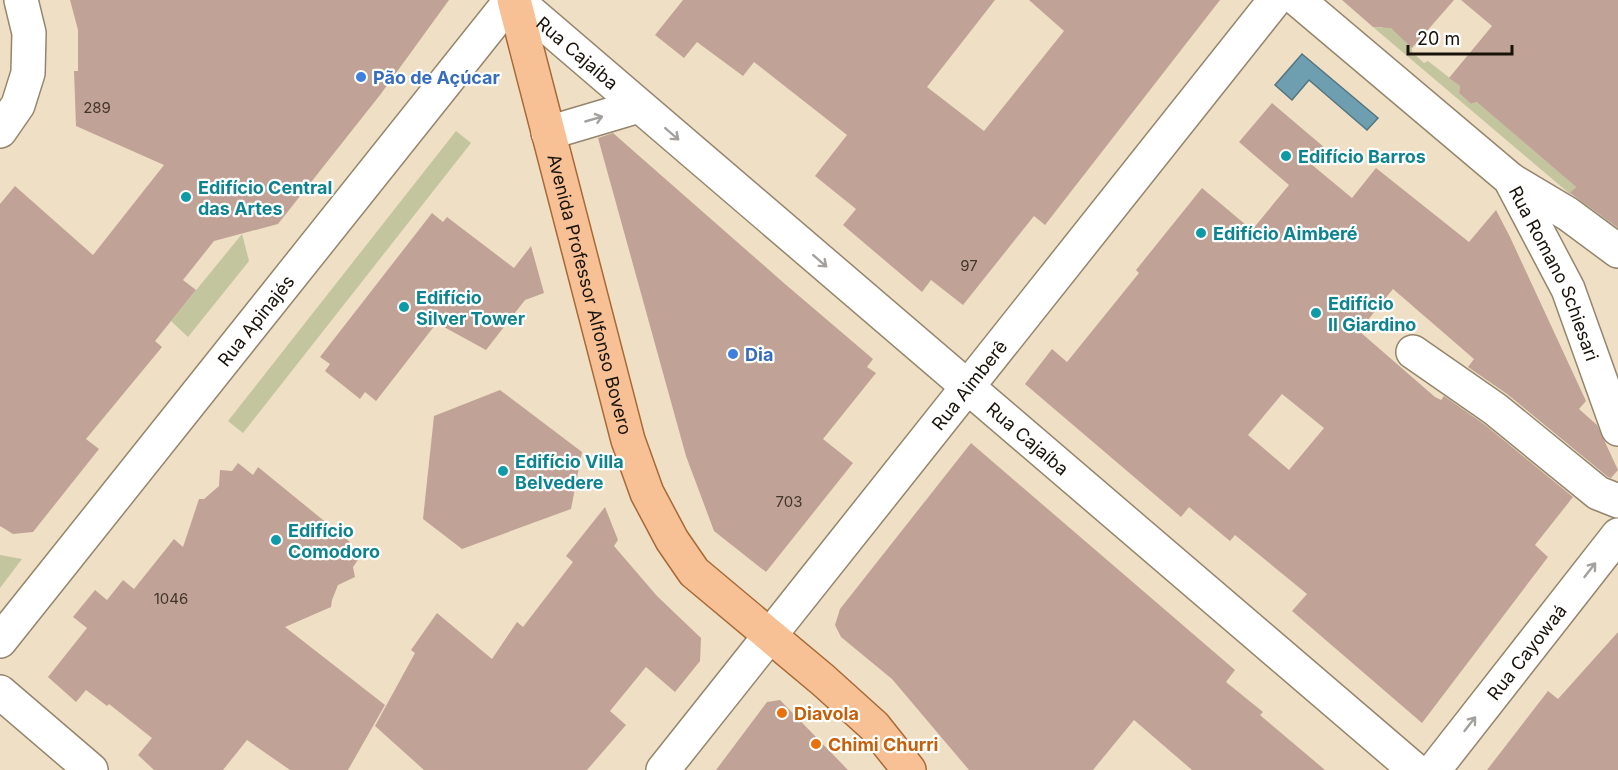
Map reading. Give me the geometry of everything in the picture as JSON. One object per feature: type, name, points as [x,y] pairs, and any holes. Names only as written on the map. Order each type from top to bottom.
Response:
[{"type":"main road","name":"Avenida Professor Alfonso Bovero","points":[[514,0],[628,440],[647,493],[672,540],[694,572],[874,726],[909,770]]},
{"type":"street","points":[[0,130],[18,105],[28,73],[29,33],[21,0]]},
{"type":"street","name":"Rua Cajaíba","points":[[514,0],[1415,770]]},
{"type":"street","name":"Rua Apinajés","points":[[0,641],[514,0]]},
{"type":"street","name":"Rua Aimberê","points":[[663,770],[1275,0]]},
{"type":"street","name":"Rua Romano Schiesari","points":[[1298,0],[1510,179],[1568,289],[1618,429]]},
{"type":"street","name":"Rua Cajaíba","points":[[548,133],[639,106]]},
{"type":"street","points":[[1510,179],[1568,214],[1618,251]]},
{"type":"street","points":[[1413,352],[1495,409],[1598,493],[1618,501]]},
{"type":"street","name":"Rua Cayowaá","points":[[1434,770],[1618,535]]},
{"type":"street","points":[[0,692],[91,770]]},
{"type":"green space","points":[[1386,23],[1412,46],[1412,52],[1424,63],[1428,61],[1460,86],[1459,93],[1471,104],[1478,102],[1576,187],[1570,194],[1373,27],[1382,28]]},
{"type":"green space","points":[[456,131],[471,143],[243,433],[228,421]]},
{"type":"green space","points":[[242,234],[249,261],[188,337],[171,321]]},
{"type":"green space","points":[[0,555],[22,559],[0,588]]},
{"type":"water","points":[[1302,54],[1378,118],[1367,130],[1309,80],[1292,100],[1275,85]]},
{"type":"building","points":[[70,0],[449,0],[380,95],[278,224],[214,241],[183,280],[196,290],[155,341],[162,347],[86,439],[99,449],[33,532],[13,534],[0,526],[0,204],[15,186],[93,255],[164,165],[76,126],[74,71],[78,71],[78,30]]},
{"type":"building","points":[[683,0],[995,0],[927,87],[984,131],[1064,31],[1029,0],[1220,0],[1045,225],[1034,216],[963,305],[931,280],[922,292],[843,225],[856,209],[815,176],[847,135],[754,62],[743,76],[697,42],[684,58],[655,35]]},
{"type":"building","points":[[1342,0],[1454,0],[1412,48],[1391,28],[1373,27]]},
{"type":"building","points":[[1461,0],[1618,0],[1618,228],[1570,193],[1576,187],[1477,102],[1471,104],[1459,93],[1460,86],[1449,78],[1492,26]]},
{"type":"building","points":[[1272,103],[1325,148],[1311,164],[1352,198],[1376,168],[1469,242],[1496,210],[1586,401],[1579,409],[1597,425],[1618,470],[1611,478],[1608,477],[1507,394],[1468,367],[1474,359],[1393,289],[1359,331],[1435,397],[1441,400],[1444,396],[1484,424],[1573,497],[1535,545],[1548,557],[1422,723],[1292,611],[1307,594],[1235,535],[1230,541],[1189,507],[1181,517],[1025,384],[1052,349],[1067,362],[1139,273],[1136,270],[1202,188],[1252,230],[1289,185],[1239,142]],"holes":[[[1282,394],[1324,428],[1289,470],[1248,435]]]},
{"type":"building","points":[[613,133],[873,359],[867,367],[876,373],[823,439],[853,463],[766,572],[714,531],[686,456],[598,138]]},
{"type":"building","name":"Edifício Silver Tower","points":[[432,213],[443,222],[447,217],[514,268],[531,246],[544,293],[525,300],[486,350],[444,327],[446,311],[376,401],[365,392],[360,399],[325,371],[330,364],[320,357]]},
{"type":"building","name":"Edifício Villa Belvedere","points":[[500,390],[582,452],[571,509],[462,549],[423,519],[434,416]]},
{"type":"building","points":[[971,443],[1235,670],[1226,682],[1263,712],[1260,715],[1325,770],[1192,770],[1134,720],[1093,770],[969,770],[892,679],[841,637],[835,625],[840,609]]},
{"type":"building","points":[[238,463],[253,475],[258,467],[350,542],[344,549],[358,560],[353,567],[355,577],[338,585],[331,607],[285,627],[385,705],[348,770],[290,770],[247,740],[223,770],[154,770],[138,755],[152,738],[109,704],[107,706],[86,690],[76,702],[48,677],[87,628],[73,617],[95,590],[107,600],[123,580],[134,589],[174,539],[183,547],[199,499],[204,499],[219,486],[220,470],[232,471]]},
{"type":"building","points":[[605,507],[618,540],[614,546],[657,596],[701,638],[700,661],[675,692],[646,667],[610,711],[626,725],[587,770],[424,770],[375,726],[415,653],[411,650],[437,613],[492,659],[517,622],[523,627],[573,562],[566,556]]},
{"type":"building","points":[[1618,632],[1618,770],[1487,770],[1548,691],[1558,699]]},
{"type":"building","points":[[780,700],[848,770],[716,770],[767,702]]},
{"type":"place","name":"Pão de Açúcar","points":[[361,77]]},
{"type":"place","name":"Edifício Barros","points":[[1286,156]]},
{"type":"place","name":"Edifício Central das Artes","points":[[186,197]]},
{"type":"place","name":"Edifício Aimberé","points":[[1201,233]]},
{"type":"place","name":"Edifício Silver Tower","points":[[404,307]]},
{"type":"place","name":"Edifício Il Giardino","points":[[1316,313]]},
{"type":"place","name":"Dia","points":[[733,354]]},
{"type":"place","name":"Edifício Villa Belvedere","points":[[503,471]]},
{"type":"place","name":"Edifício Comodoro","points":[[276,540]]},
{"type":"place","name":"Diavola","points":[[782,713]]},
{"type":"place","name":"Chimi Churri","points":[[816,744]]}]
